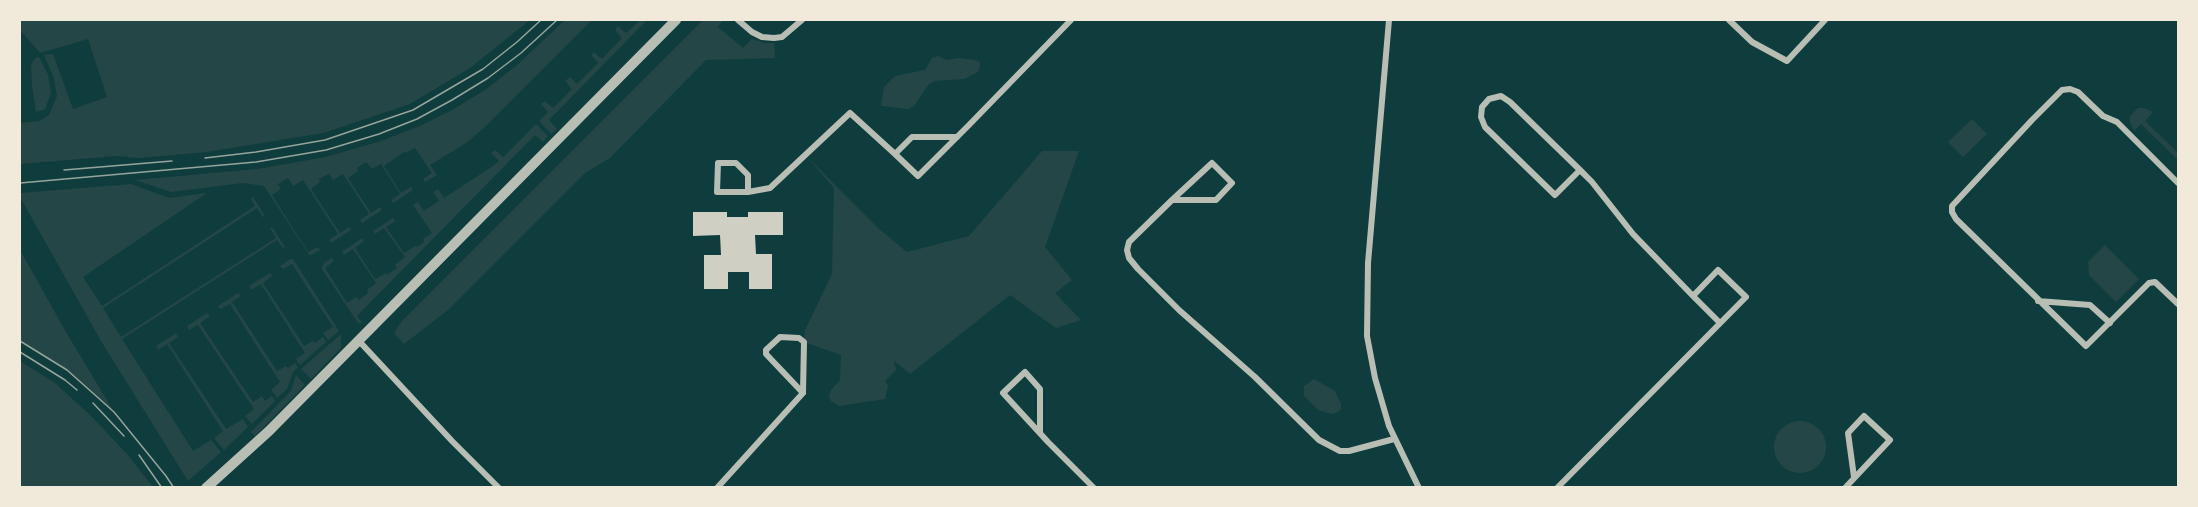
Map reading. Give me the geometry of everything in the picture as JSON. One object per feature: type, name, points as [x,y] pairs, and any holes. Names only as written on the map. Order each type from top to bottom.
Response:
[{"type":"street","points":[[206,488],[269,431],[676,20]]},
{"type":"street","points":[[738,20],[752,32],[774,38],[782,36],[802,20]]},
{"type":"street","points":[[748,192],[748,175],[736,163],[718,163],[717,192],[748,192],[770,188],[850,113],[918,176],[1071,20]]},
{"type":"street","points":[[1389,20],[1368,263],[1366,312],[1370,360],[1394,439],[1419,488]]},
{"type":"street","points":[[1729,20],[1752,42],[1787,61],[1825,20]]},
{"type":"street","points":[[2178,183],[2117,122],[2103,116],[2078,92],[2070,89],[2062,90],[1952,206],[1956,219],[2086,346],[2149,283],[2155,282],[2178,304]]},
{"type":"street","points":[[1580,170],[1555,195],[1485,127],[1481,117],[1482,107],[1489,99],[1501,96],[1510,102],[1580,170],[1603,194],[1633,234],[1720,323]]},
{"type":"street","points":[[895,154],[912,137],[957,137]]},
{"type":"street","points":[[1172,200],[1216,200],[1232,183],[1212,163],[1172,200],[1129,242],[1126,250],[1138,269],[1179,310],[1255,377],[1318,440],[1340,451],[1349,452],[1394,439]]},
{"type":"street","points":[[1557,488],[1746,297],[1718,270],[1693,296]]},
{"type":"street","points":[[2038,301],[2090,304],[2110,323]]},
{"type":"street","points":[[717,488],[804,393],[804,342],[799,338],[780,337],[766,350],[766,354],[804,393]]},
{"type":"street","points":[[359,341],[499,488]]},
{"type":"street","points":[[1040,432],[1040,389],[1025,372],[1003,393],[1048,442],[1094,488]]},
{"type":"street","points":[[1845,488],[1890,440],[1864,416],[1848,433],[1854,477]]},
{"type":"shaded area","points":[[20,20],[530,20],[470,68],[410,104],[323,133],[207,152],[139,158],[116,156],[20,164],[20,123],[40,121],[49,115],[57,96],[54,78],[44,55],[53,54],[73,109],[107,97],[88,39],[40,53],[20,30]]},
{"type":"shaded area","points":[[565,20],[592,20],[484,128],[466,143],[430,165],[437,175],[425,182],[423,179],[432,173],[415,148],[404,152],[384,166],[401,193],[411,187],[413,190],[393,203],[391,200],[400,194],[381,164],[372,169],[366,162],[348,178],[371,213],[380,207],[382,210],[362,223],[360,220],[369,214],[343,174],[333,180],[329,174],[319,179],[320,182],[311,189],[340,233],[349,227],[351,230],[331,243],[329,240],[338,234],[303,180],[293,186],[288,178],[278,184],[281,189],[272,195],[308,252],[318,247],[320,250],[311,255],[309,255],[264,186],[243,183],[171,192],[135,180],[257,169],[326,157],[381,141],[420,126],[485,90],[516,66]]},
{"type":"shaded area","points":[[640,20],[647,20],[549,120],[557,129],[551,134],[539,121],[548,112],[541,104],[545,101],[553,108],[572,89],[565,81],[570,77],[577,84],[598,63],[591,55],[594,52],[602,59],[622,38],[615,30],[618,26],[626,33]]},
{"type":"shaded area","points":[[703,20],[723,20],[718,27],[743,48],[752,39],[774,43],[775,58],[706,60],[610,158],[585,173],[448,310],[404,344],[394,333],[402,321]]},
{"type":"shaded area","points":[[938,56],[946,60],[958,58],[975,60],[980,62],[980,66],[978,72],[964,79],[935,81],[929,84],[914,106],[908,109],[881,106],[884,87],[895,76],[925,70],[932,58]]},
{"type":"shaded area","points":[[39,57],[48,75],[51,93],[45,109],[36,112],[31,65],[35,58]]},
{"type":"shaded area","points":[[2138,108],[2153,112],[2145,121],[2178,153],[2178,160],[2141,124],[2134,131],[2130,116]]},
{"type":"shaded area","points":[[1972,119],[1987,134],[1963,157],[1948,142]]},
{"type":"shaded area","points":[[536,124],[548,136],[543,142],[535,135],[357,316],[362,323],[358,323],[322,269],[324,263],[332,258],[334,261],[325,268],[347,303],[356,297],[359,300],[376,283],[353,249],[344,255],[342,252],[362,238],[364,241],[355,248],[375,279],[386,273],[387,275],[397,268],[395,265],[405,257],[384,228],[375,234],[373,231],[393,218],[395,221],[386,227],[404,253],[417,247],[432,233],[413,205],[418,202],[424,211],[439,201],[433,192],[438,189],[444,198],[493,166],[499,161],[491,153],[495,150],[503,157]]},
{"type":"shaded area","points":[[1042,151],[1079,151],[1045,247],[1072,280],[1055,293],[1081,320],[1056,328],[1010,295],[910,374],[894,361],[896,370],[885,381],[888,386],[885,399],[839,406],[831,401],[829,396],[831,390],[840,380],[841,355],[804,342],[805,330],[832,274],[834,188],[806,156],[878,228],[907,252],[969,236]]},
{"type":"shaded area","points":[[131,184],[169,198],[207,193],[83,277],[102,306],[255,206],[251,199],[253,197],[265,216],[263,217],[257,208],[103,308],[121,337],[276,238],[270,228],[272,227],[285,247],[283,248],[277,240],[122,339],[193,451],[211,440],[221,452],[188,481],[101,341],[20,197],[20,193]]},
{"type":"shaded area","points":[[2105,245],[2139,279],[2116,302],[2089,275],[2088,262]]},
{"type":"shaded area","points":[[20,250],[114,412],[67,370],[20,341]]},
{"type":"shaded area","points":[[293,259],[339,331],[328,340],[323,333],[333,327],[292,264],[283,269],[280,266]]},
{"type":"shaded area","points":[[270,273],[272,276],[263,283],[304,346],[313,341],[315,343],[323,337],[326,342],[300,365],[296,359],[305,353],[261,284],[251,290],[249,286]]},
{"type":"shaded area","points":[[238,293],[241,296],[232,302],[277,371],[295,363],[298,367],[293,372],[287,389],[277,398],[271,390],[280,382],[230,304],[220,309],[218,306]]},
{"type":"shaded area","points":[[207,313],[210,316],[200,323],[253,402],[262,396],[265,401],[272,396],[275,401],[252,424],[245,416],[254,409],[198,325],[189,330],[187,326]]},
{"type":"shaded area","points":[[176,333],[178,337],[169,343],[226,429],[243,419],[248,427],[224,450],[214,438],[223,431],[167,344],[158,350],[156,346]]},
{"type":"shaded area","points":[[341,334],[341,348],[311,379],[301,369]]},
{"type":"shaded area","points":[[20,361],[55,383],[92,417],[127,454],[153,487],[20,487]]},
{"type":"shaded area","points":[[296,375],[305,385],[255,436],[251,432],[291,391]]},
{"type":"shaded area","points":[[1314,379],[1335,391],[1341,404],[1338,412],[1332,414],[1318,410],[1304,396],[1304,386]]},
{"type":"shaded area","points":[[1795,421],[1805,421],[1819,428],[1826,447],[1819,466],[1805,473],[1795,473],[1785,469],[1778,462],[1774,452],[1774,442],[1778,432],[1785,425]]},
{"type":"building","points":[[693,212],[727,212],[727,217],[748,217],[748,212],[783,212],[783,235],[755,235],[756,254],[772,254],[772,289],[749,289],[749,272],[728,272],[728,289],[704,289],[704,255],[721,255],[720,235],[693,236]]},
{"type":"tram line","points":[[205,158],[325,140],[413,110],[483,69],[541,20]]},
{"type":"tram line","points":[[20,183],[256,162],[326,150],[379,134],[417,119],[488,78],[521,53],[557,20]]},
{"type":"tram line","points":[[64,170],[172,161]]},
{"type":"tram line","points":[[20,341],[67,370],[114,412],[174,488]]},
{"type":"tram line","points":[[20,352],[77,390]]},
{"type":"tram line","points":[[93,403],[124,436]]},
{"type":"tram line","points":[[139,455],[162,488]]}]
